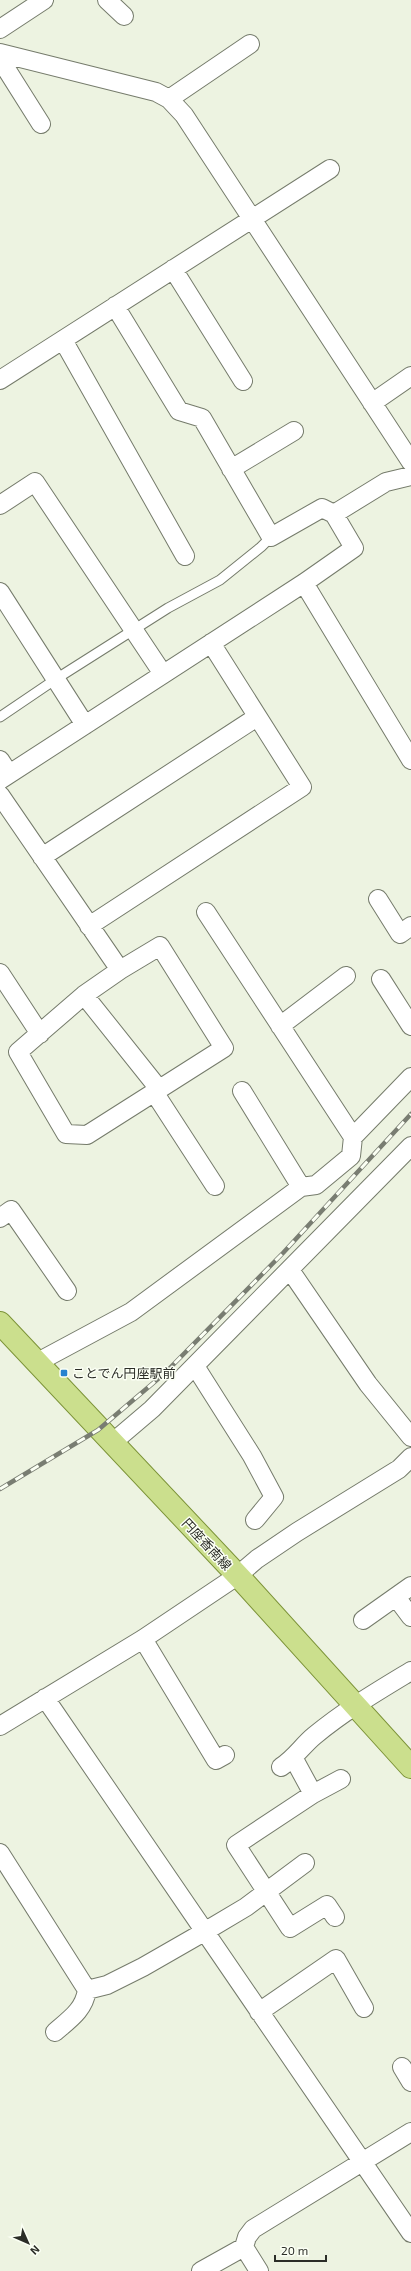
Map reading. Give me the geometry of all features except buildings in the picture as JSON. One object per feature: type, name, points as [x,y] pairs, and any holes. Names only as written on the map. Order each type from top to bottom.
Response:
[{"type":"main road","name":"円座香南線","points":[[1,1326],[237,1576],[411,1767]]},
{"type":"street","points":[[0,29],[44,0]]},
{"type":"street","points":[[107,0],[124,16]]},
{"type":"street","points":[[169,99],[250,44]]},
{"type":"street","points":[[0,53],[142,87],[169,99],[184,114],[411,462]]},
{"type":"street","points":[[0,59],[42,124]]},
{"type":"street","points":[[0,380],[330,169]]},
{"type":"street","points":[[173,269],[243,381]]},
{"type":"street","points":[[3,771],[85,725],[304,583],[354,548],[334,514],[322,508],[271,537],[202,418],[179,411],[115,306]]},
{"type":"street","points":[[63,340],[186,556]]},
{"type":"street","points":[[372,402],[411,376]]},
{"type":"street","points":[[231,469],[294,431]]},
{"type":"street","points":[[334,514],[386,482],[411,476]]},
{"type":"street","points":[[0,505],[35,482],[163,674]]},
{"type":"street","points":[[304,583],[411,760]]},
{"type":"street","points":[[0,592],[85,725]]},
{"type":"street","points":[[89,926],[302,787],[211,643]]},
{"type":"street","points":[[42,857],[257,717]]},
{"type":"street","points":[[0,795],[120,970]]},
{"type":"street","points":[[378,900],[400,934],[411,926]]},
{"type":"street","points":[[206,912],[353,1137]]},
{"type":"street","points":[[160,946],[224,1048],[87,1135],[66,1134],[18,1052],[84,996],[120,970],[160,946]]},
{"type":"street","points":[[0,973],[40,1034]]},
{"type":"street","points":[[280,1026],[346,976]]},
{"type":"street","points":[[381,979],[411,1026]]},
{"type":"street","points":[[84,996],[156,1091],[215,1186]]},
{"type":"street","points":[[36,1363],[131,1312],[301,1187],[316,1185],[350,1156],[353,1137],[411,1077]]},
{"type":"street","points":[[242,1091],[301,1187]]},
{"type":"street","points":[[112,1443],[152,1410],[411,1146]]},
{"type":"street","points":[[0,1218],[11,1210],[67,1291]]},
{"type":"street","points":[[290,1270],[368,1384],[411,1437]]},
{"type":"street","points":[[194,1366],[252,1456],[274,1497],[255,1520]]},
{"type":"street","points":[[0,1726],[143,1639],[237,1576],[257,1559],[399,1469],[411,1457]]},
{"type":"street","points":[[363,1620],[411,1586]]},
{"type":"street","points":[[396,1597],[411,1617]]},
{"type":"street","points":[[143,1639],[216,1760],[225,1755]]},
{"type":"street","points":[[312,1794],[288,1763],[314,1736],[355,1706],[411,1671]]},
{"type":"street","points":[[45,1698],[411,2233]]},
{"type":"street","points":[[335,1917],[327,1905],[290,1928],[236,1845],[312,1794],[341,1779]]},
{"type":"street","points":[[0,1853],[87,1990],[85,2002],[76,2014],[54,2032]]},
{"type":"street","points":[[87,1990],[107,1985],[143,1967],[204,1932],[246,1907],[305,1863]]},
{"type":"street","points":[[259,2012],[336,1959],[364,2008]]},
{"type":"street","points":[[201,2271],[244,2247],[247,2236],[253,2229],[363,2163],[411,2132]]},
{"type":"street","points":[[244,2247],[259,2271]]},
{"type":"lane","points":[[0,717],[56,679],[134,631],[168,608],[220,580],[271,537]]},
{"type":"railway","points":[[0,1489],[98,1430],[165,1373],[283,1253],[411,1114]]},
{"type":"place","name":"ことでん円座駅前","points":[[64,1373]]}]
